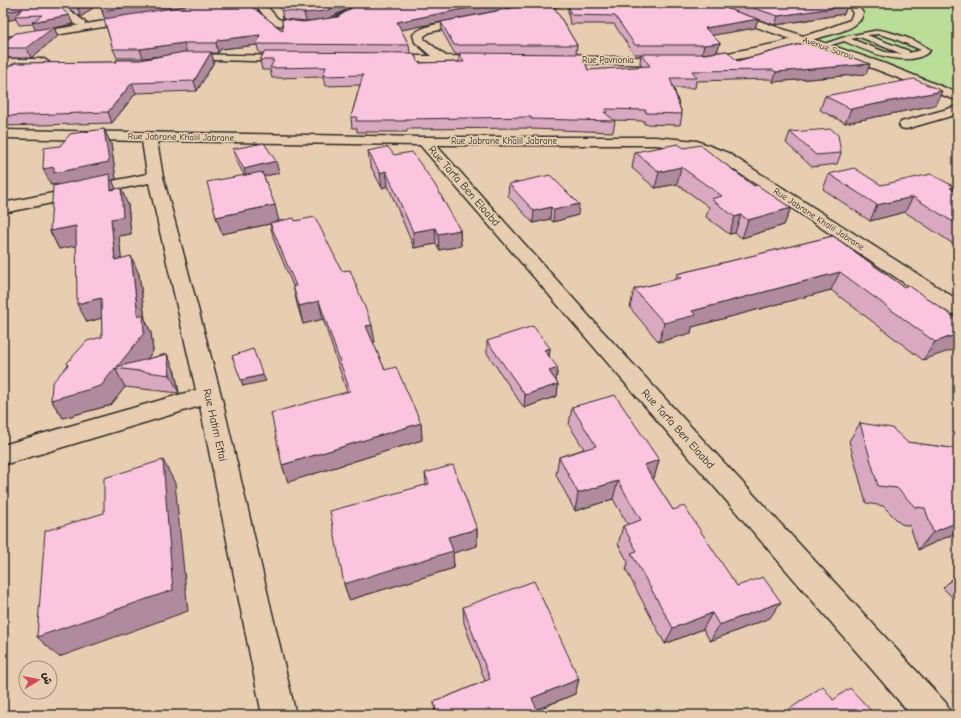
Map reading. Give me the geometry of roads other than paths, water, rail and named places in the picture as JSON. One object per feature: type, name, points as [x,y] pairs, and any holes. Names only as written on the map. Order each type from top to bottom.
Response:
[{"type":"street","points":[[259,3],[274,20],[290,25],[306,26],[335,22],[365,3]]},
{"type":"street","name":"Avenue Sarou","points":[[697,3],[879,66],[958,97]]},
{"type":"street","name":"Rue Pavnonia","points":[[543,60],[711,58],[746,53],[803,39],[854,22],[857,19],[858,13],[851,3]]},
{"type":"street","points":[[512,12],[555,5]]},
{"type":"street","points":[[61,7],[80,22]]},
{"type":"street","points":[[3,35],[80,22],[143,15],[3,41]]},
{"type":"street","points":[[442,60],[419,40],[419,33],[481,19]]},
{"type":"street","points":[[170,59],[187,57],[302,59]]},
{"type":"street","points":[[373,59],[504,60]]},
{"type":"street","points":[[3,63],[54,64]]},
{"type":"street","points":[[906,125],[958,110]]},
{"type":"street","name":"Rue Jabrane Khalil Jabrane","points":[[3,134],[424,141],[655,141],[686,143],[705,147],[723,156],[958,309]]},
{"type":"street","name":"Rue Hatim Ettai","points":[[149,136],[155,177],[209,395],[280,715]]},
{"type":"street","name":"Rue Tarfa Ben Elaabd","points":[[424,141],[589,329],[934,715]]},
{"type":"street","points":[[3,208],[155,177]]},
{"type":"street","points":[[3,455],[209,395]]},
{"type":"lane","points":[[822,46],[845,39],[862,35],[883,33],[926,50],[924,52],[911,55],[890,56],[845,39]]},
{"type":"lane","points":[[862,35],[911,55]]}]
